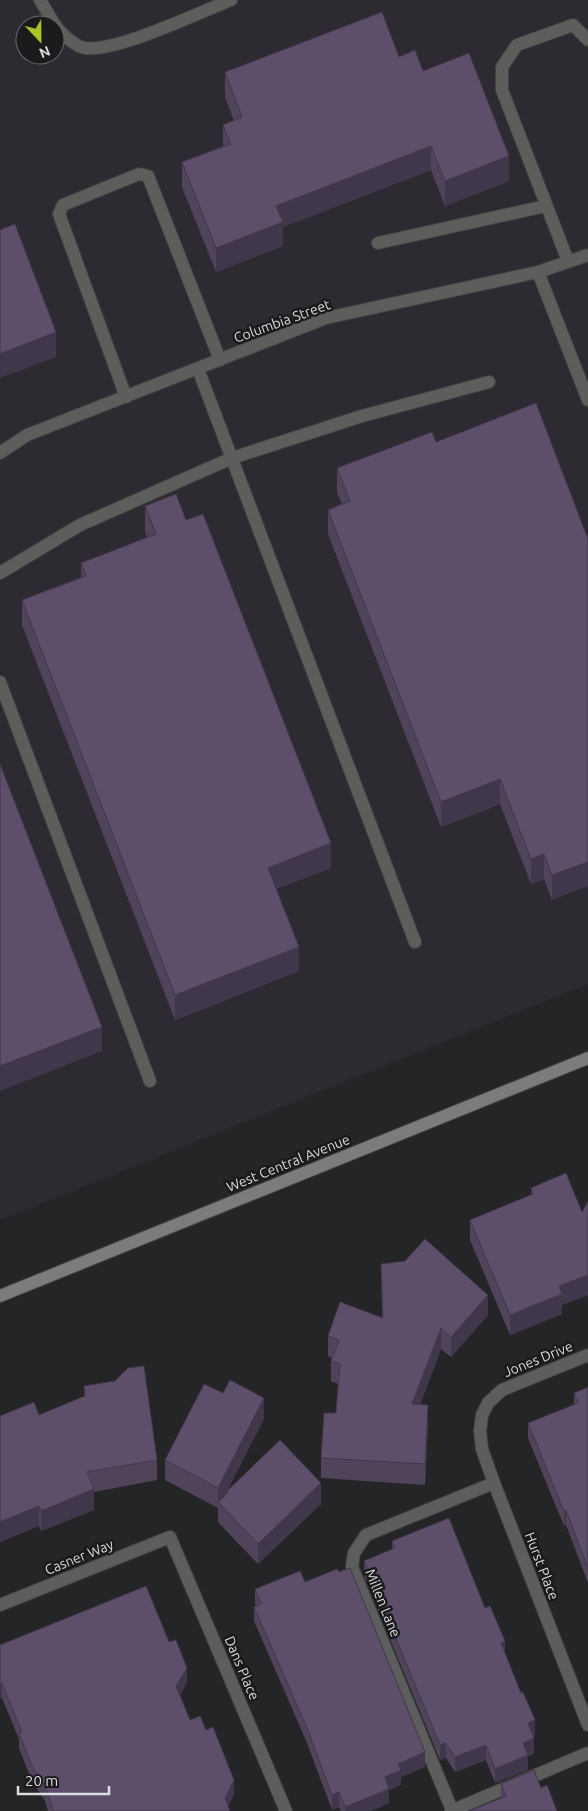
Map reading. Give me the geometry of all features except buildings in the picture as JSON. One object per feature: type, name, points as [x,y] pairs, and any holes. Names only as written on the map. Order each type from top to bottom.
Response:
[{"type":"main road","name":"West Central Avenue","points":[[0,1296],[588,1058]]},
{"type":"street","points":[[40,0],[49,15]]},
{"type":"street","points":[[65,35],[84,48],[112,46],[231,0]]},
{"type":"street","points":[[568,262],[502,90],[502,67],[517,45],[573,25],[588,40]]},
{"type":"street","points":[[126,397],[59,214],[63,205],[139,174],[148,176],[220,360]]},
{"type":"street","points":[[378,243],[546,206]]},
{"type":"street","name":"Columbia Street","points":[[0,453],[27,435],[326,318],[538,272],[588,255]]},
{"type":"street","points":[[538,272],[588,400]]},
{"type":"street","points":[[198,368],[415,942]]},
{"type":"street","points":[[0,573],[80,525],[232,458],[362,416],[489,382]]},
{"type":"street","points":[[0,682],[150,1081]]},
{"type":"street","name":"Jones Drive","points":[[482,1415],[488,1403],[502,1390],[588,1355]]},
{"type":"street","name":"Hurst Place","points":[[482,1415],[482,1449],[588,1725]]},
{"type":"street","name":"Millen Lane","points":[[452,1811],[352,1567],[354,1553],[366,1535],[494,1483]]},
{"type":"street","name":"Casner Way","points":[[0,1605],[170,1537]]},
{"type":"street","name":"Dans Place","points":[[170,1537],[286,1811]]},
{"type":"street","points":[[452,1811],[588,1753]]},
{"type":"shaded area","points":[[0,0],[588,0],[588,984],[0,1220]]}]
